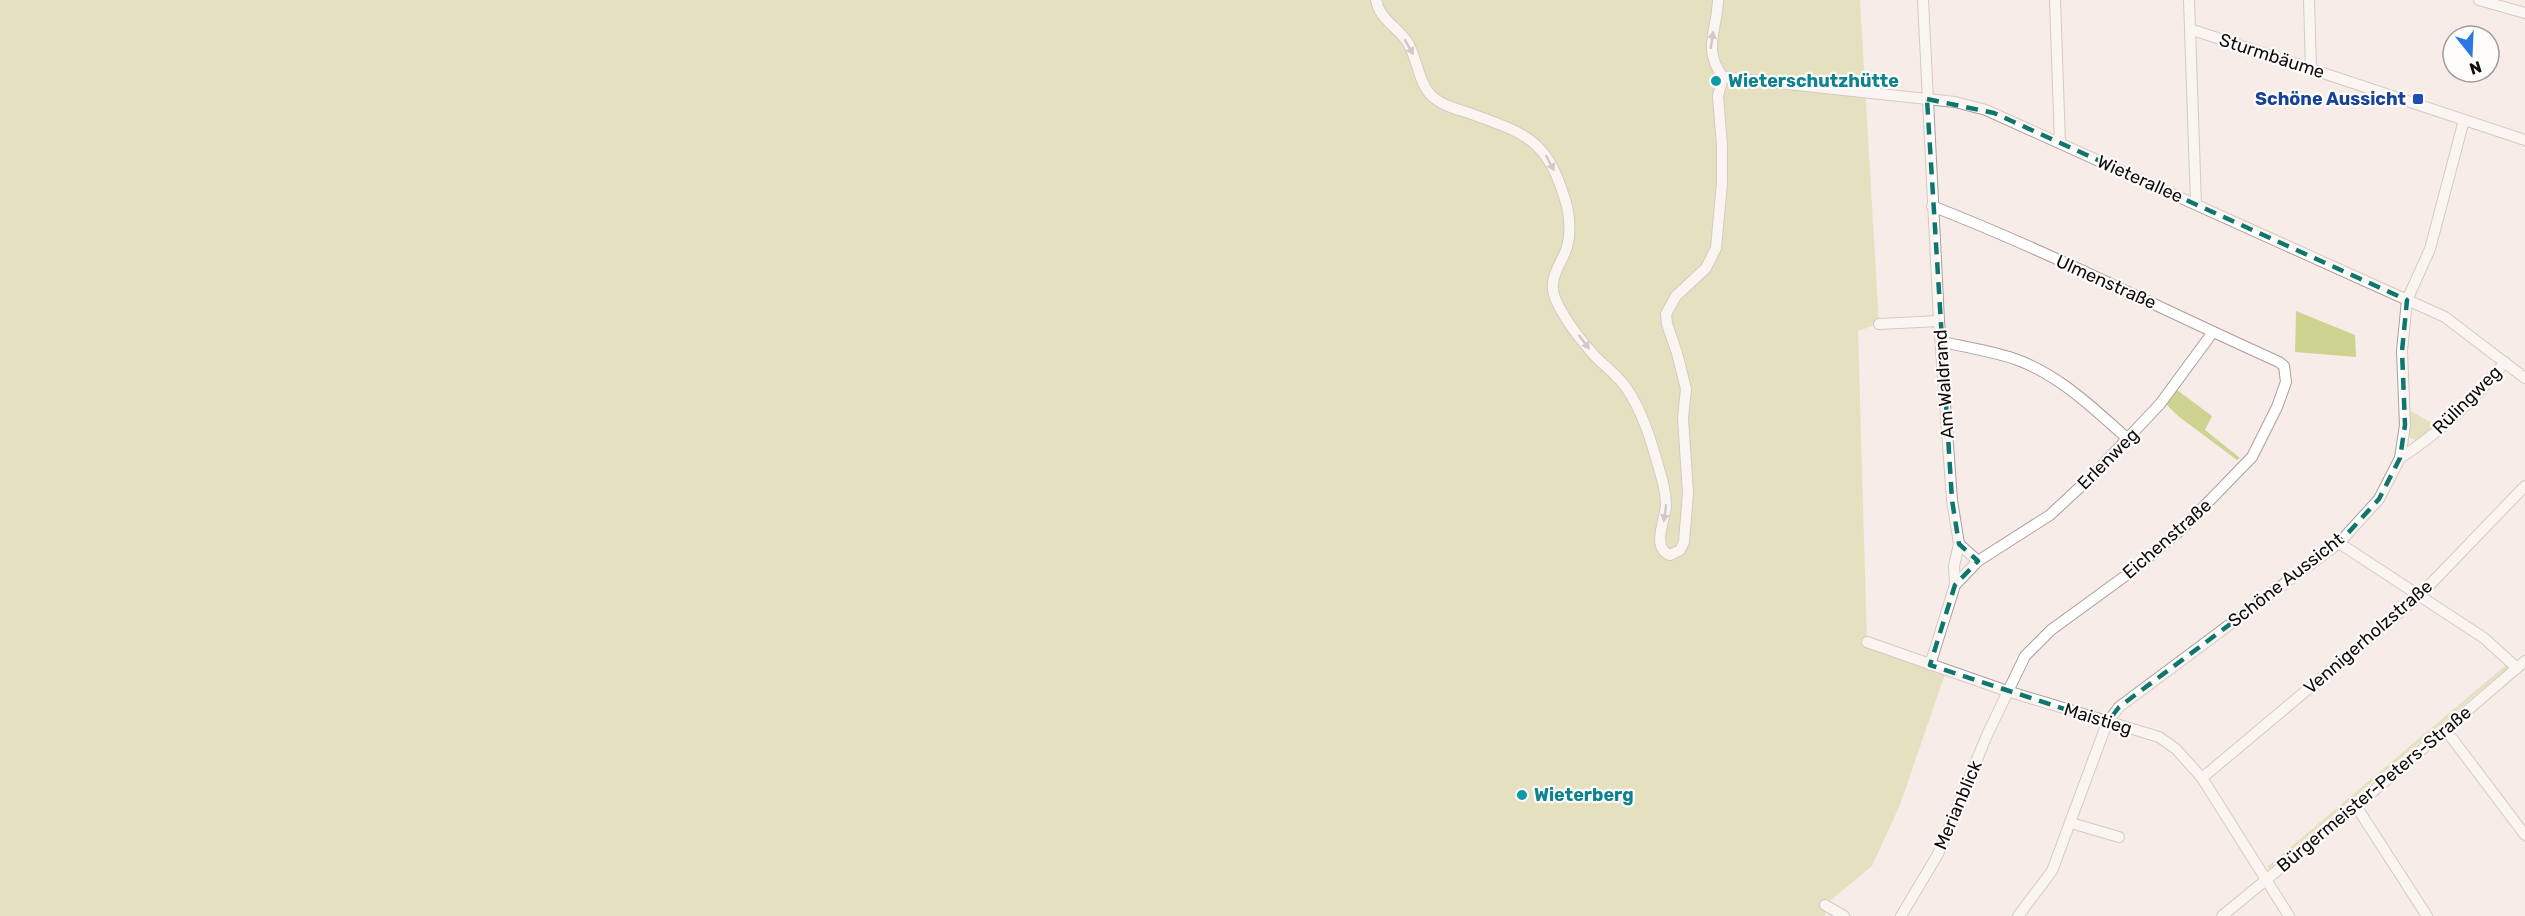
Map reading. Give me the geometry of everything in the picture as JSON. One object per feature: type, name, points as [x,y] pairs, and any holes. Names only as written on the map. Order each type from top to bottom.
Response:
[{"type":"street","points":[[1376,0],[1381,14],[1408,43],[1417,61],[1424,84],[1432,97],[1449,106],[1520,133],[1539,146],[1549,160],[1564,197],[1570,229],[1566,252],[1553,279],[1553,293],[1559,307],[1589,348],[1627,388],[1641,416],[1665,494],[1666,507],[1660,539],[1662,548],[1670,555],[1680,550],[1684,542],[1688,482],[1683,418],[1686,389],[1677,353],[1666,324],[1666,314],[1676,296],[1706,268],[1716,248],[1722,183],[1718,96],[1723,77],[1714,64],[1711,51],[1718,0]]},
{"type":"street","name":"Am Waldrand","points":[[1923,0],[1939,321],[1952,500],[1959,544],[1954,566],[1955,585],[1930,665]]},
{"type":"street","points":[[2055,0],[2060,143]]},
{"type":"street","points":[[2189,0],[2196,204]]},
{"type":"street","points":[[2309,0],[2311,69]]},
{"type":"street","points":[[2479,0],[2525,13]]},
{"type":"street","name":"Sturmbäume","points":[[2190,29],[2525,140]]},
{"type":"street","name":"Wieterallee","points":[[1723,77],[1927,99],[1979,107],[2456,324],[2525,378]]},
{"type":"street","name":"Schöne Aussicht","points":[[2107,723],[2119,707],[2339,543],[2379,498],[2400,458],[2405,425],[2402,351],[2407,300],[2430,249],[2464,120]]},
{"type":"street","name":"Ulmenstraße","points":[[1932,206],[2139,296],[2279,362]]},
{"type":"street","points":[[1879,324],[1939,321]]},
{"type":"street","name":"Erlenweg","points":[[1955,585],[1978,561],[2050,514],[2129,440],[2181,379],[2213,332]]},
{"type":"street","points":[[1942,342],[1992,352],[2039,370],[2082,398],[2129,440]]},
{"type":"street","name":"Eichenstraße","points":[[2007,691],[2025,656],[2051,630],[2132,571],[2182,529],[2252,457],[2277,407],[2286,382],[2284,366],[2279,362]]},
{"type":"street","name":"Rülingweg","points":[[2400,458],[2451,421],[2480,393],[2505,362]]},
{"type":"street","name":"Vennigerholzstraße","points":[[2202,778],[2419,596],[2525,486]]},
{"type":"street","points":[[2339,543],[2484,638],[2521,665]]},
{"type":"street","points":[[1959,544],[1978,561]]},
{"type":"street","name":"Maistieg","points":[[1867,642],[2007,691],[2159,737],[2176,749],[2202,778],[2289,916]]},
{"type":"street","name":"Bürgermeister-Peters-Straße","points":[[2222,916],[2356,806],[2521,665]]},
{"type":"street","name":"Merianblick","points":[[1901,916],[1938,854],[2007,691]]},
{"type":"street","points":[[2018,916],[2052,871],[2072,823],[2107,723]]},
{"type":"street","points":[[2445,729],[2525,835]]},
{"type":"street","points":[[2356,806],[2427,916]]},
{"type":"street","points":[[2072,823],[2119,837]]},
{"type":"street","points":[[1825,905],[1844,916]]},
{"type":"highlighted area","points":[[1927,99],[1994,113],[2407,300],[2402,351],[2405,425],[2400,458],[2379,499],[2339,543],[2119,707],[2107,723],[1930,665],[1955,585],[1978,561],[1959,544],[1952,500]]},
{"type":"green space","points":[[0,0],[1860,0],[1879,324],[1858,331],[1867,642],[1945,674],[1900,805],[1872,866],[1825,905],[1825,916],[0,916]]},
{"type":"green space","points":[[2296,311],[2355,335],[2356,357],[2295,352]]},
{"type":"green space","points":[[2177,390],[2212,416],[2205,430],[2240,458],[2237,460],[2178,416],[2166,404]]},
{"type":"green space","points":[[2409,410],[2439,427],[2418,441],[2408,437]]},
{"type":"green space","points":[[2506,665],[2509,669],[2498,680],[2492,681],[2269,869],[2267,867]]},
{"type":"place","name":"Wieterschutzhütte","points":[[1716,81]]},
{"type":"place","name":"Schöne Aussicht","points":[[2418,99]]},
{"type":"place","name":"Wieterberg","points":[[1522,795]]}]
